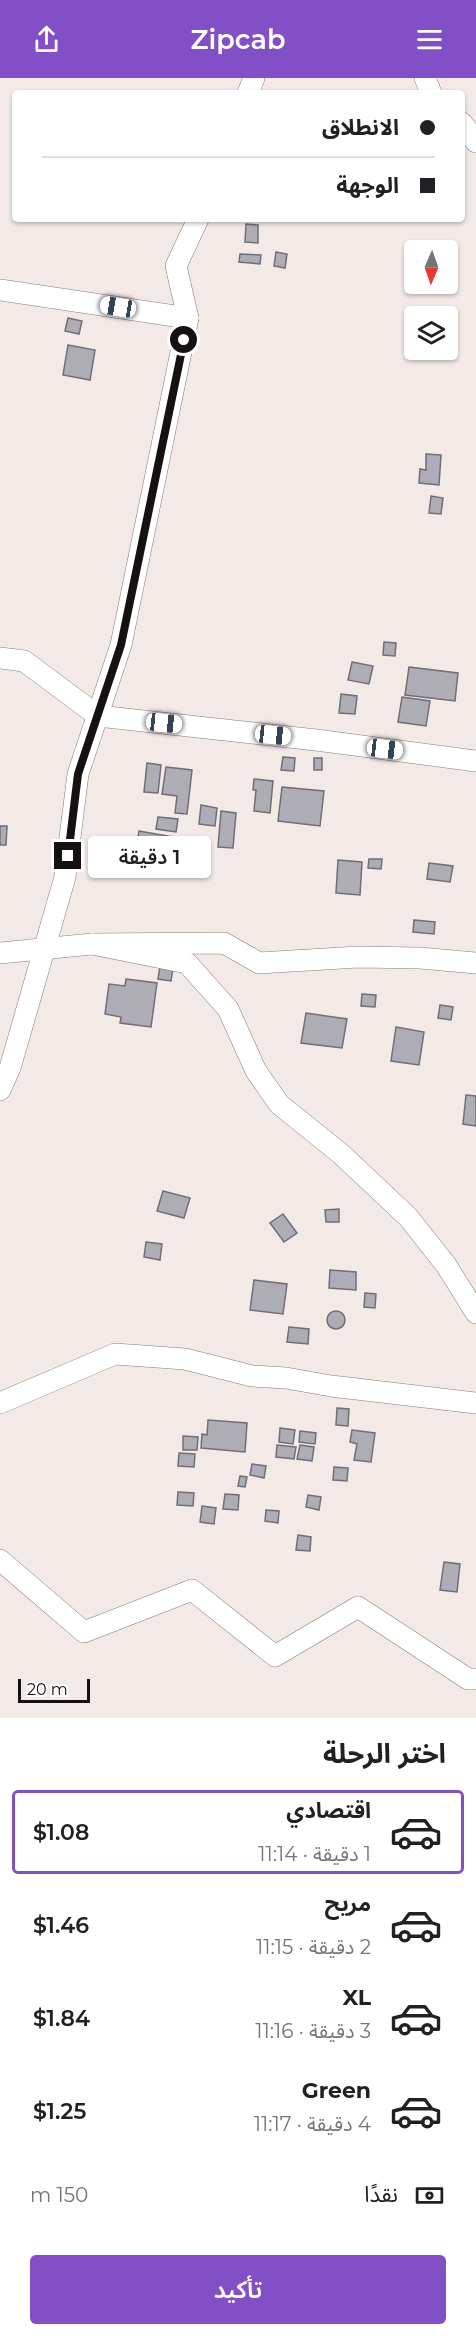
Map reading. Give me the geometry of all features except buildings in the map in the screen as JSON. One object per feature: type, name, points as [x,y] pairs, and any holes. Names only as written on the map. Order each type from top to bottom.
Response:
[{"type":"street","points":[[465,127],[476,142]]},
{"type":"street","points":[[0,1090],[10,1068],[65,877],[78,774],[121,645],[188,318],[176,266],[197,222]]},
{"type":"street","points":[[0,290],[188,318]]},
{"type":"street","points":[[0,658],[24,661],[98,716],[316,740],[476,761]]},
{"type":"street","points":[[0,953],[92,944],[224,943],[259,963],[358,957],[420,958],[476,963]]},
{"type":"street","points":[[92,944],[187,963],[228,1009],[256,1071],[279,1104],[341,1154],[408,1217],[446,1265],[476,1313]]},
{"type":"street","points":[[0,1403],[115,1354],[185,1359],[252,1376],[286,1378],[332,1386],[476,1403]]},
{"type":"street","points":[[0,1560],[84,1632],[192,1590],[275,1656],[358,1606],[468,1679],[476,1679]]},
{"type":"route","points":[[68,856],[78,774],[121,645],[184,340]]}]
